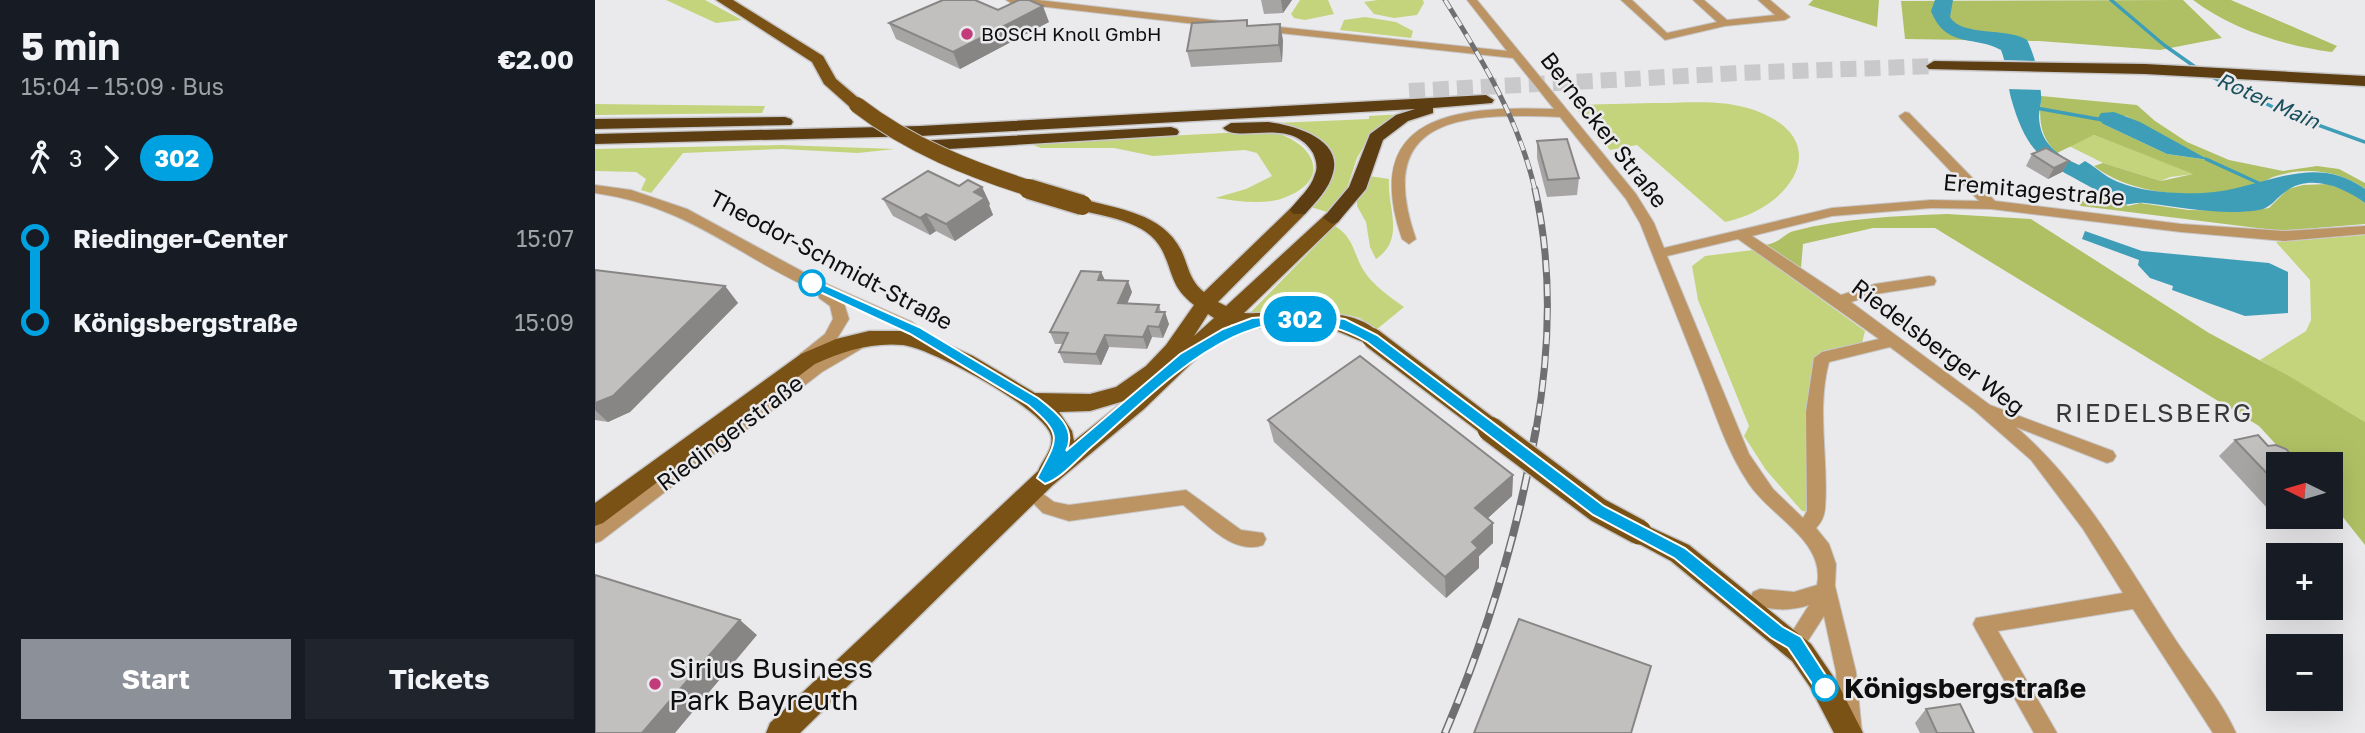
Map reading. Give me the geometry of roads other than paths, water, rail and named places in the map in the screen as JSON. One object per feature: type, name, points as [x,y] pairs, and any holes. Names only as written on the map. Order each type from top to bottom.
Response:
[{"type":"highway","points":[[1937,73],[2057,73],[2145,69],[2365,80]]},
{"type":"highway","points":[[2057,73],[2365,92]]},
{"type":"highway","points":[[595,124],[925,118],[1409,91]]},
{"type":"highway","points":[[595,139],[920,131],[1486,100],[1417,113],[1393,123],[1371,146],[1357,188],[1332,218]]},
{"type":"highway","points":[[750,137],[782,142],[899,146],[1253,127],[1279,129],[1309,138],[1326,162],[1322,180],[1299,210]]},
{"type":"main road","points":[[723,0],[818,60],[829,80],[857,106],[899,134],[944,157],[1002,180],[1135,220],[1155,230],[1172,250],[1181,282],[1206,303],[1228,316],[1257,321],[1333,320],[1360,329],[1577,495],[1598,510],[1680,553],[1794,643],[1817,672],[1850,733]]},
{"type":"main road","points":[[1033,401],[1083,405],[1101,401],[1128,389],[1157,369],[1228,278],[1299,210]]},
{"type":"main road","points":[[780,733],[1038,485],[1136,402],[1332,218]]},
{"type":"main road","name":"Riedingerstraße","points":[[595,516],[796,367],[827,350],[869,338],[909,338],[931,342]]},
{"type":"main road","name":"Theodor-Schmidt-Straße","points":[[931,342],[1033,401]]},
{"type":"main road","points":[[1033,401],[1058,425],[1063,436],[1060,451],[1038,485]]},
{"type":"street","name":"Bernecker Straße","points":[[1011,0],[1514,55],[1631,197],[1661,253],[1735,442],[1749,471],[1772,500],[1814,538],[1826,559],[1827,589],[1846,672],[1850,733]]},
{"type":"street","points":[[1472,0],[1514,55]]},
{"type":"street","points":[[1626,0],[1665,37],[1725,23],[1784,18],[1763,0]]},
{"type":"street","points":[[1697,0],[1725,23]]},
{"type":"street","points":[[1409,239],[1400,218],[1396,172],[1402,159],[1422,134],[1455,118],[1511,113],[1563,113]]},
{"type":"street","points":[[1905,116],[1991,205]]},
{"type":"street","name":"Theodor-Schmidt-Straße","points":[[595,189],[636,195],[688,213],[812,283],[914,331],[931,342]]},
{"type":"street","name":"Eremitagestraße","points":[[1661,253],[1678,251],[1799,218],[1866,208],[1931,204],[1991,205],[2181,228],[2284,236],[2365,230]]},
{"type":"street","name":"Riedelsberger Weg","points":[[1738,233],[1839,301],[1980,407],[2037,454],[2140,598],[2225,733]]},
{"type":"street","points":[[1839,301],[1875,289],[1929,281]]},
{"type":"street","points":[[796,367],[830,338],[841,319],[837,304],[812,283]]},
{"type":"street","name":"Riedingerstraße","points":[[595,535],[816,368],[869,338]]},
{"type":"street","points":[[1803,529],[1813,520],[1816,511],[1816,391],[1822,358],[1893,341]]},
{"type":"street","points":[[1980,407],[2107,456]]},
{"type":"street","points":[[1038,485],[1049,508],[1069,513],[1186,497],[1237,537],[1257,539]]},
{"type":"street","points":[[1760,598],[1792,602],[1827,589]]},
{"type":"street","points":[[1794,643],[1811,621],[1827,589]]},
{"type":"street","points":[[2046,733],[1983,624],[2140,598]]},
{"type":"water","points":[[1935,0],[1953,0],[1950,17],[1964,27],[2027,40],[2040,81],[2039,117],[2043,134],[2051,147],[2079,165],[2085,161],[2108,177],[2130,186],[2180,193],[2224,191],[2286,176],[2325,173],[2345,178],[2365,189],[2365,203],[2337,187],[2305,183],[2285,192],[2267,207],[2245,212],[2145,203],[2113,204],[2105,195],[2056,168],[2034,149],[2018,120],[2001,50],[1961,39],[1944,31],[1931,11]]},
{"type":"water","points":[[2114,112],[2140,122],[2209,160],[2167,154],[2103,124],[2098,118],[2101,113]]},
{"type":"water","points":[[2085,231],[2142,251],[2269,263],[2288,272],[2288,313],[2245,316],[2172,290],[2173,286],[2150,278],[2138,265],[2139,260],[2082,239]]},
{"type":"waterway","name":"Roter Main","points":[[2111,0],[2164,45],[2198,69]]},
{"type":"waterway","name":"Roter Main","points":[[2208,75],[2285,113],[2365,142]]},
{"type":"waterway","name":"Roter Main","points":[[2036,108],[2103,120]]},
{"type":"waterway","name":"Roter Main","points":[[2206,159],[2265,186]]},
{"type":"tunnel","points":[[1409,91],[1739,73],[1934,66]]},
{"type":"railway","points":[[1445,0],[1486,68],[1510,115],[1535,190]]},
{"type":"railway","points":[[1535,189],[1547,279],[1547,340],[1536,430]]},
{"type":"railway","points":[[1445,733],[1499,584],[1520,506],[1536,429]]},
{"type":"place","name":"BOSCH Knoll GmbH","points":[[967,34]]},
{"type":"place","name":"Sirius Business Park Bayreuth","points":[[655,684]]},
{"type":"place","name":"Königsbergstraße","points":[[1825,688]]},
{"type":"district","name":"RIEDELSBERG","points":[[2154,413]]}]
